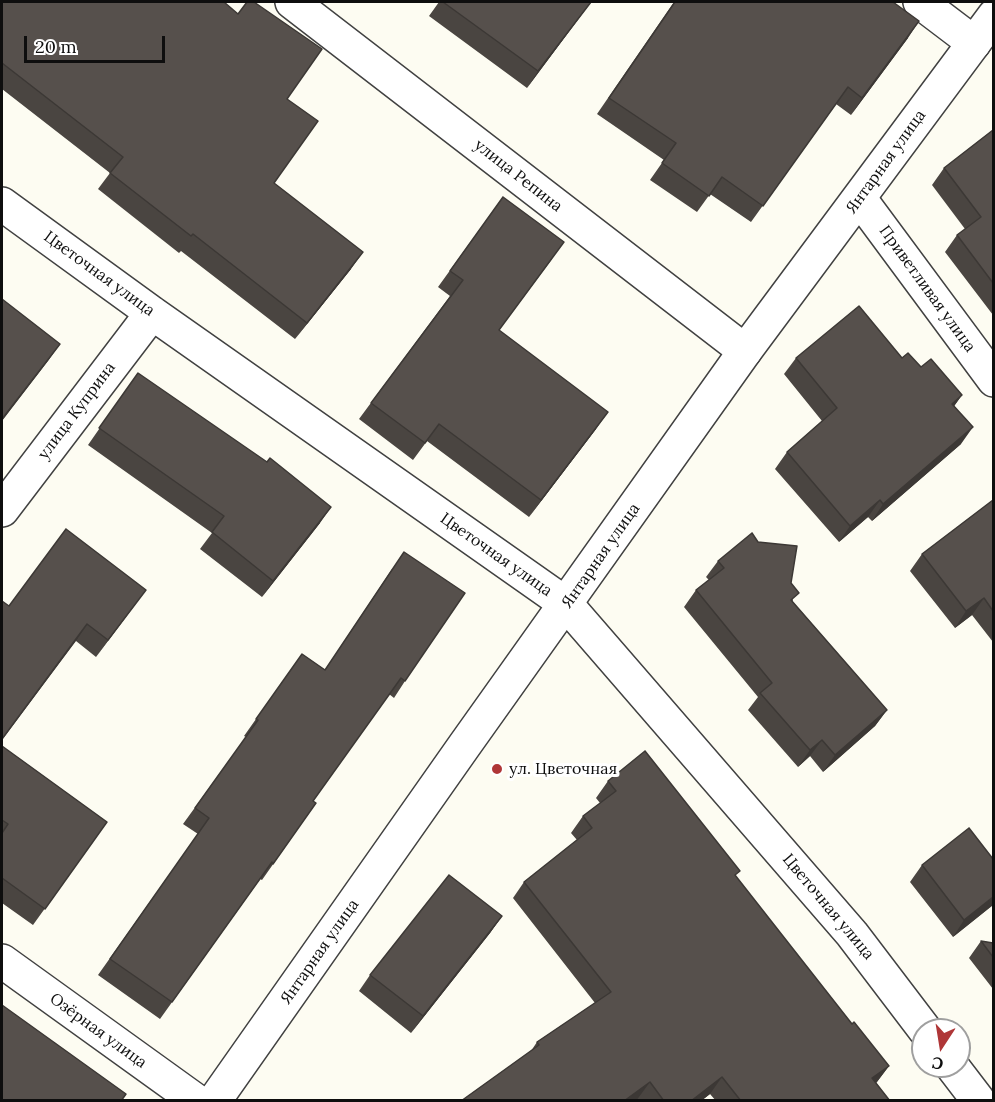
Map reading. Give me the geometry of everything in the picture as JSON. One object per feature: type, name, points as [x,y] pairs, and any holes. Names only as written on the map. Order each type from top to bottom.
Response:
[{"type":"street","name":"улица Репина","points":[[292,2],[745,351]]},
{"type":"street","points":[[920,2],[974,43]]},
{"type":"street","name":"Янтарная улица","points":[[216,1101],[464,746],[745,351],[860,199],[993,16]]},
{"type":"street","name":"Приветливая улица","points":[[860,199],[993,380]]},
{"type":"street","name":"Цветочная улица","points":[[2,204],[152,313],[566,604],[852,934],[916,1018]]},
{"type":"street","name":"улица Куприна","points":[[2,510],[152,313]]},
{"type":"street","name":"Озёрная улица","points":[[2,961],[195,1101]]},
{"type":"street","points":[[961,1078],[978,1101]]},
{"type":"building","points":[[2,2],[224,2],[238,14],[247,2],[254,2],[322,49],[287,99],[318,121],[274,183],[363,252],[307,323],[110,173],[123,157],[2,63]]},
{"type":"building","points":[[443,2],[591,2],[538,71]]},
{"type":"building","points":[[675,2],[893,2],[919,21],[862,98],[848,87],[763,206],[722,177],[709,196],[662,163],[676,143],[609,98]]},
{"type":"building","points":[[993,130],[993,283],[957,235],[981,217],[944,168]]},
{"type":"building","points":[[503,197],[564,242],[499,330],[608,412],[541,500],[439,424],[425,443],[371,403],[463,280],[450,271]]},
{"type":"building","points":[[2,299],[60,344],[2,419]]},
{"type":"building","points":[[859,306],[902,358],[908,353],[921,367],[931,359],[962,395],[952,404],[973,427],[883,504],[880,500],[850,526],[787,452],[837,408],[796,358]]},
{"type":"building","points":[[138,373],[267,462],[270,458],[331,507],[273,581],[212,532],[224,516],[99,428]]},
{"type":"building","points":[[993,500],[993,611],[984,598],[966,611],[922,554]]},
{"type":"building","points":[[66,529],[146,590],[108,640],[87,624],[2,739],[2,601],[9,606]]},
{"type":"building","points":[[752,533],[758,542],[797,546],[791,583],[799,593],[791,600],[887,710],[835,755],[822,740],[810,750],[760,693],[772,683],[696,590],[724,568],[718,561]]},
{"type":"building","points":[[404,552],[465,593],[405,681],[401,678],[313,801],[316,803],[273,864],[272,862],[172,1002],[110,959],[209,818],[195,808],[302,654],[325,670]]},
{"type":"building","points":[[2,746],[107,822],[45,909],[2,878],[2,833],[8,824],[2,820]]},
{"type":"building","points":[[645,751],[740,871],[735,875],[852,1024],[854,1022],[889,1066],[872,1078],[890,1101],[741,1101],[722,1077],[691,1101],[664,1101],[650,1082],[624,1101],[461,1101],[539,1045],[537,1042],[611,992],[524,882],[592,828],[583,816],[616,791],[608,781]]},
{"type":"building","points":[[969,828],[993,859],[993,897],[964,920],[922,865]]},
{"type":"building","points":[[449,875],[502,916],[423,1016],[370,975]]},
{"type":"building","points":[[981,941],[993,943],[993,957]]},
{"type":"building","points":[[2,1005],[126,1094],[121,1101],[2,1101]]},
{"type":"place","name":"ул. Цветочная","points":[[497,769]]}]
